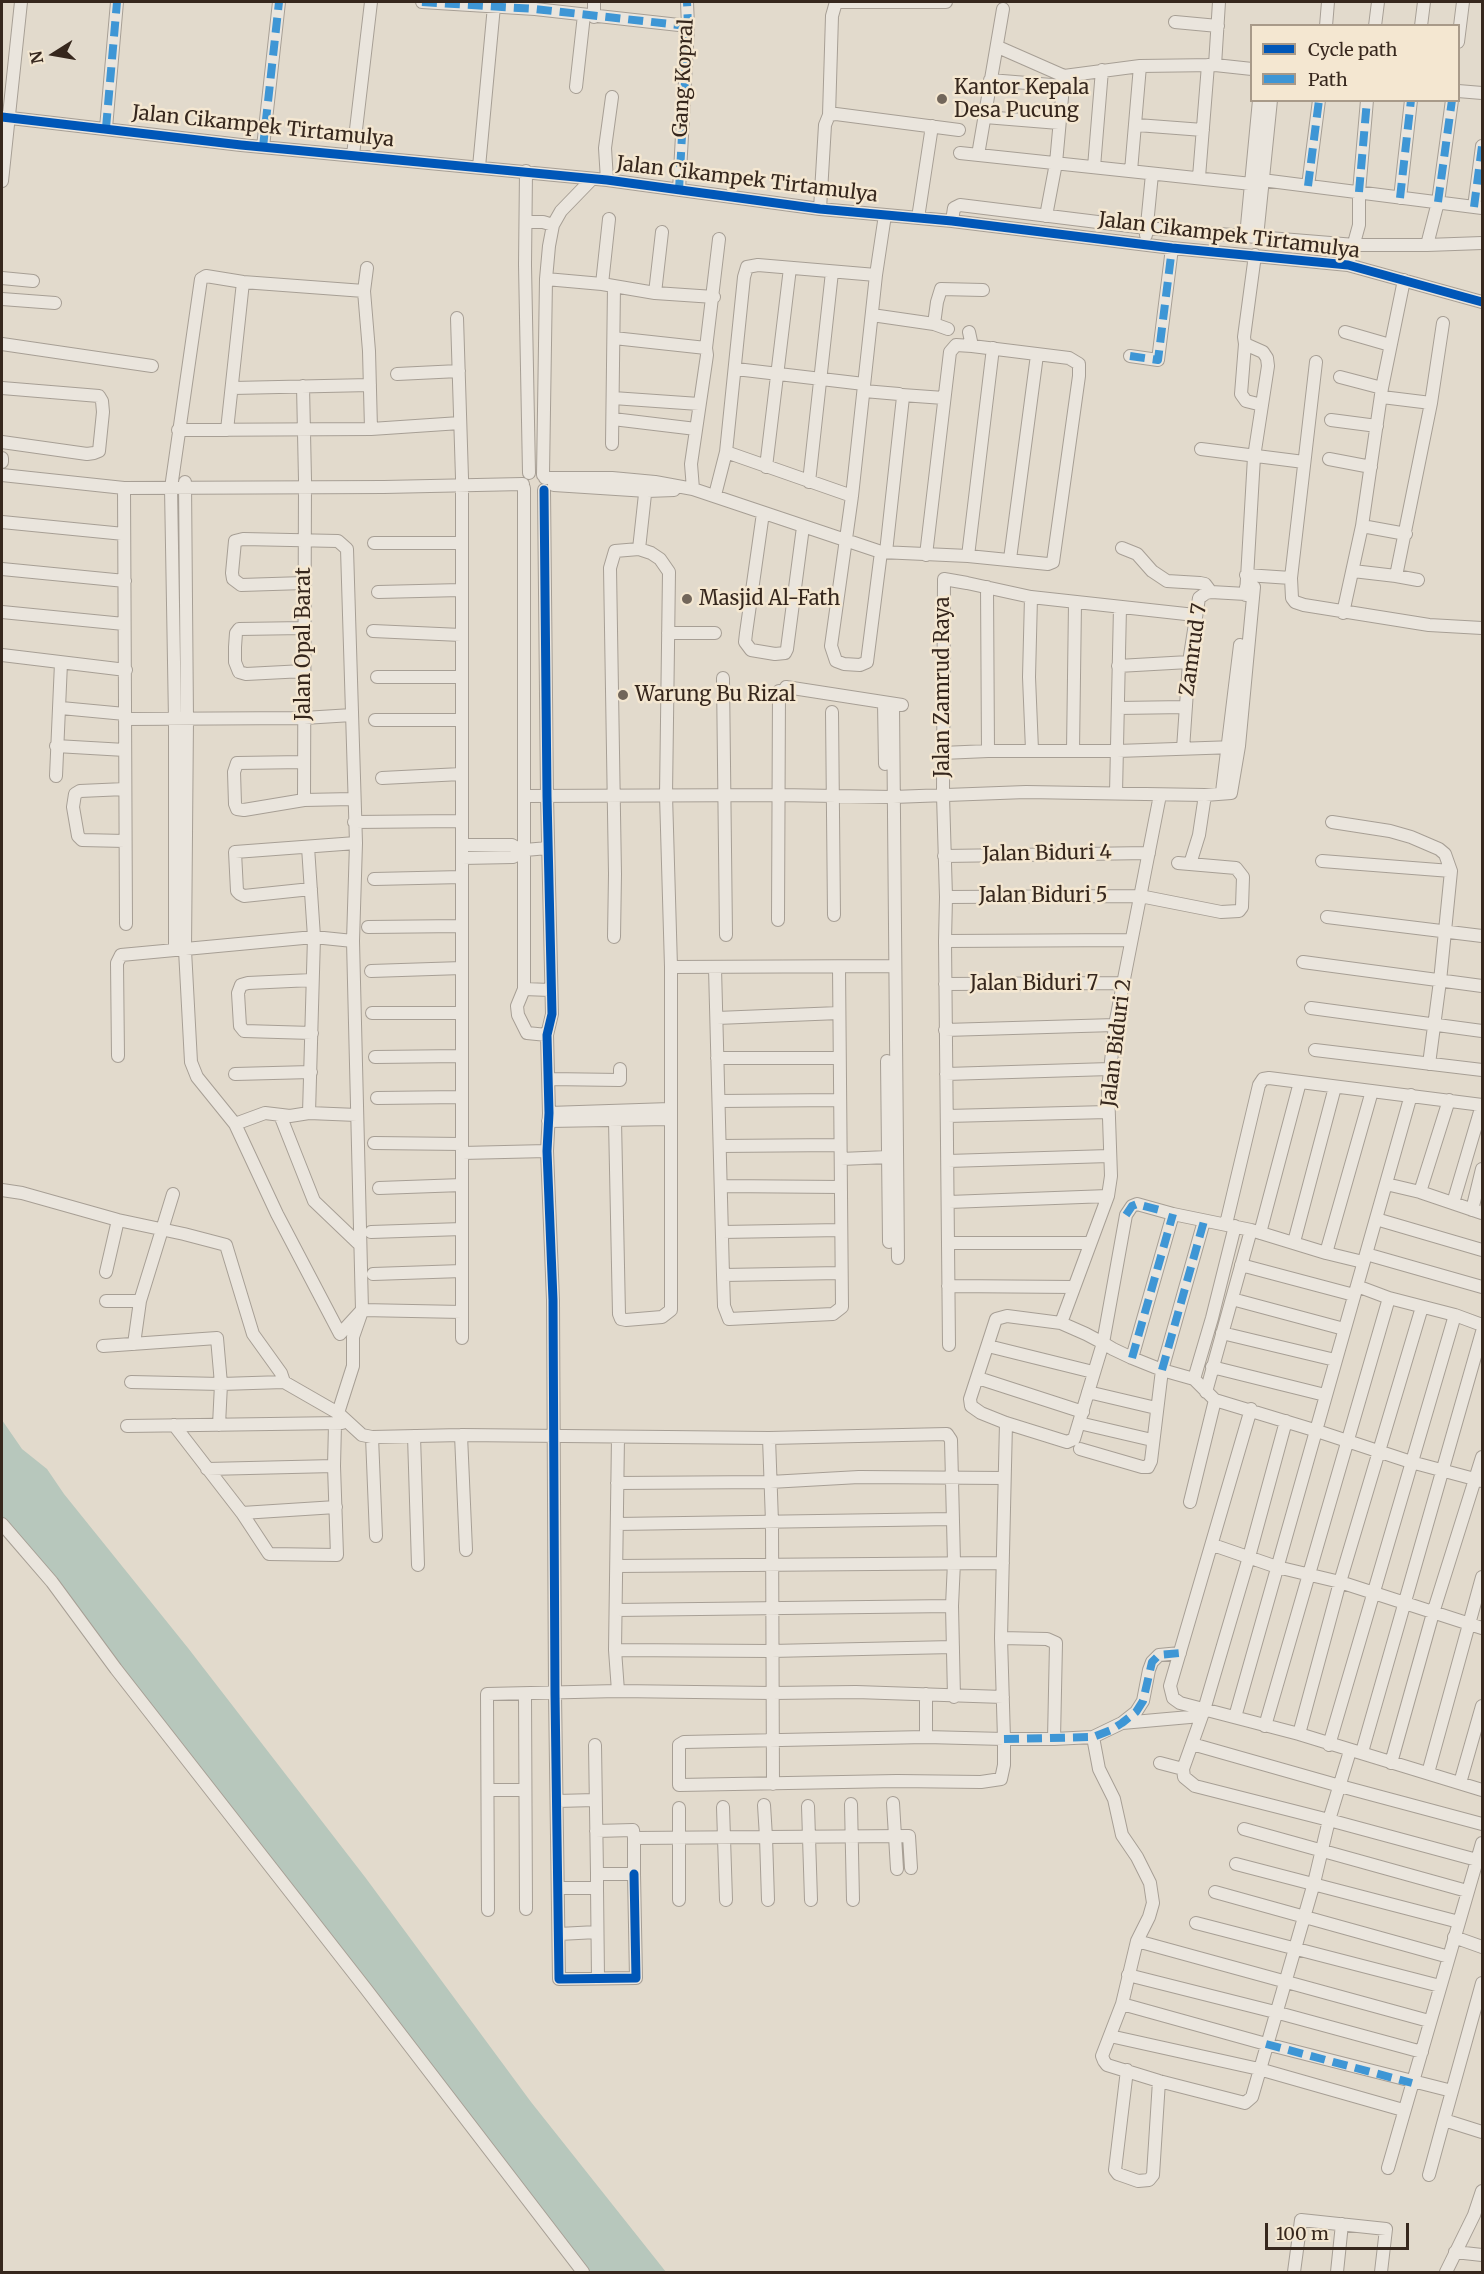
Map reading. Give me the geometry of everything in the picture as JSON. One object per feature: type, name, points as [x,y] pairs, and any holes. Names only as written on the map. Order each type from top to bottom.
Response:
[{"type":"street","points":[[2,181],[5,117],[21,2]]},
{"type":"street","points":[[106,128],[117,2]]},
{"type":"street","points":[[263,147],[279,2]]},
{"type":"street","points":[[353,155],[371,2]]},
{"type":"street","points":[[422,2],[494,6],[688,26]]},
{"type":"street","points":[[576,87],[589,16],[594,2]]},
{"type":"street","name":"Gang Kopral","points":[[679,190],[688,26],[687,2]]},
{"type":"street","points":[[820,209],[825,125],[829,115],[832,16],[835,2],[852,4],[946,2]]},
{"type":"street","points":[[1199,177],[1219,2]]},
{"type":"street","points":[[1326,24],[1328,2]]},
{"type":"street","points":[[1375,24],[1378,2]]},
{"type":"street","points":[[1421,24],[1424,2]]},
{"type":"street","points":[[1460,26],[1463,2]]},
{"type":"street","points":[[479,167],[494,6]]},
{"type":"street","points":[[978,155],[1003,9]]},
{"type":"street","points":[[1175,22],[1218,26]]},
{"type":"street","points":[[998,47],[1064,81]]},
{"type":"street","points":[[990,80],[1064,81],[1102,70],[1140,66],[1212,65],[1250,69]]},
{"type":"street","points":[[1131,171],[1137,125],[1140,66]]},
{"type":"street","points":[[1094,166],[1102,70]]},
{"type":"street","points":[[1046,216],[1056,164],[1064,81]]},
{"type":"street","points":[[1460,91],[1482,93]]},
{"type":"street","points":[[607,180],[605,148],[612,97]]},
{"type":"street","points":[[1258,183],[1259,102]]},
{"type":"street","points":[[1262,405],[1246,401],[1241,394],[1252,255],[1251,236],[1271,102]]},
{"type":"street","points":[[1308,186],[1319,102]]},
{"type":"street","points":[[1348,265],[1359,225],[1359,192],[1366,102]]},
{"type":"street","points":[[1400,198],[1411,102]]},
{"type":"street","points":[[1427,245],[1438,202],[1452,102]]},
{"type":"street","points":[[829,115],[857,116],[959,130]]},
{"type":"street","name":"Jalan Cikampek Tirtamulya","points":[[5,117],[263,147],[526,171],[820,209],[952,221],[1172,248],[1348,265],[1482,302]]},
{"type":"street","points":[[985,117],[1059,123]]},
{"type":"street","points":[[1137,125],[1203,130]]},
{"type":"street","points":[[918,218],[932,126]]},
{"type":"street","points":[[960,153],[1152,174],[1308,186],[1478,207],[1482,146]]},
{"type":"street","points":[[526,171],[526,796],[523,850],[524,989],[518,1006],[518,1015],[527,1033],[547,1035]]},
{"type":"street","points":[[1144,244],[1152,174]]},
{"type":"street","points":[[592,179],[561,211],[553,225],[546,279],[547,796],[552,1014],[547,1035],[549,1079],[547,1151],[553,1300],[559,1979],[636,1978],[633,1830],[596,1831]]},
{"type":"street","points":[[952,221],[954,208],[960,205],[1146,228],[1355,245],[1482,243]]},
{"type":"street","points":[[885,215],[876,275],[852,496],[831,646],[836,662],[844,664],[860,665],[867,662],[884,552],[902,395]]},
{"type":"street","points":[[609,219],[608,285],[614,338],[612,444]]},
{"type":"street","points":[[527,222],[543,222],[553,225]]},
{"type":"street","points":[[655,293],[662,232]]},
{"type":"street","points":[[692,489],[691,464],[707,355],[719,238]]},
{"type":"street","points":[[1130,356],[1158,360],[1172,248]]},
{"type":"street","points":[[525,265],[547,265]]},
{"type":"street","points":[[715,495],[726,452],[747,267],[758,265],[876,275]]},
{"type":"street","points":[[367,268],[364,291],[371,429]]},
{"type":"street","points":[[766,467],[790,268]]},
{"type":"street","points":[[809,482],[832,272]]},
{"type":"street","points":[[181,719],[171,485],[201,279],[206,276],[243,282],[364,291]]},
{"type":"street","points":[[2,278],[27,280],[20,300]]},
{"type":"street","points":[[546,279],[608,285],[655,293],[714,297]]},
{"type":"street","points":[[1343,613],[1362,526],[1390,345],[1404,280]]},
{"type":"street","points":[[227,430],[243,282]]},
{"type":"street","points":[[934,324],[936,302],[941,289],[984,290]]},
{"type":"street","points":[[2,299],[55,303]]},
{"type":"street","points":[[872,315],[934,324],[948,329]]},
{"type":"street","points":[[457,318],[461,482],[462,1338]]},
{"type":"street","points":[[1396,576],[1431,403],[1443,323]]},
{"type":"street","points":[[969,332],[972,346]]},
{"type":"street","points":[[1345,332],[1390,345]]},
{"type":"street","points":[[614,338],[706,348]]},
{"type":"street","points":[[2,344],[152,366]]},
{"type":"street","points":[[526,796],[833,796],[889,791],[943,795],[1026,792],[1204,795],[1222,792],[1234,747],[1254,457],[1267,380],[1267,358],[1263,352],[1245,344]]},
{"type":"street","points":[[2,475],[124,488],[171,485],[525,480],[534,472],[545,482],[692,489],[884,552],[926,555],[968,555],[1048,564],[1053,562],[1079,376],[1077,361],[993,348],[956,345],[951,348],[926,555]]},
{"type":"street","points":[[968,555],[993,348]]},
{"type":"street","points":[[1010,559],[1037,355]]},
{"type":"street","points":[[1316,362],[1291,578],[1291,592],[1295,602],[1343,613],[1428,625],[1482,628]]},
{"type":"street","points":[[736,369],[820,379],[902,395],[944,398]]},
{"type":"street","points":[[397,374],[459,371]]},
{"type":"street","points":[[1340,377],[1382,392],[1431,403]]},
{"type":"street","points":[[233,388],[370,385]]},
{"type":"street","name":"Jalan Opal Barat","points":[[303,386],[304,800]]},
{"type":"street","points":[[2,387],[92,394],[99,396],[103,412],[99,451],[94,453],[87,454],[2,442]]},
{"type":"street","points":[[613,398],[699,404]]},
{"type":"street","points":[[613,419],[696,429]]},
{"type":"street","points":[[1332,420],[1377,426]]},
{"type":"street","points":[[178,430],[371,429],[460,423]]},
{"type":"street","points":[[1201,449],[1304,462]]},
{"type":"street","points":[[726,452],[852,496]]},
{"type":"street","points":[[1329,459],[1371,467]]},
{"type":"street","points":[[525,480],[531,495],[541,493],[545,482]]},
{"type":"street","points":[[185,485],[180,950],[191,1062],[197,1077],[235,1124],[277,1214],[340,1334],[362,1310],[462,1312]]},
{"type":"street","points":[[639,549],[646,486]]},
{"type":"street","points":[[124,488],[126,924]]},
{"type":"street","points":[[763,513],[746,633],[746,642],[751,650],[775,654],[785,652],[787,649],[803,527]]},
{"type":"street","points":[[2,522],[124,534]]},
{"type":"street","points":[[1362,526],[1406,534]]},
{"type":"street","points":[[174,1425],[242,1513],[269,1554],[337,1555],[334,1466],[340,1420],[353,1366],[353,1337],[362,1310],[353,940],[356,843],[347,549],[338,541],[243,539],[235,541],[232,573],[233,579],[240,585],[304,583]]},
{"type":"street","points":[[374,543],[461,543]]},
{"type":"street","points":[[1122,548],[1137,554],[1152,571],[1167,581],[1205,584],[1211,592]]},
{"type":"street","points":[[614,937],[610,560],[615,550],[639,549],[660,559],[669,572],[666,795],[671,967],[671,1310],[662,1317],[626,1320],[621,1319],[619,1314],[615,1122]]},
{"type":"street","points":[[2,569],[125,581]]},
{"type":"street","points":[[1353,571],[1418,580]]},
{"type":"street","name":"Zamrud 7","points":[[1183,749],[1189,662],[1199,598],[1206,592],[1291,578]]},
{"type":"street","name":"Jalan Zamrud Raya","points":[[949,1345],[949,1202],[945,1030],[946,897],[942,753],[944,579],[987,587]]},
{"type":"street","points":[[987,751],[987,587],[1031,597],[1075,603],[1195,615]]},
{"type":"street","points":[[378,592],[461,590]]},
{"type":"street","points":[[1031,597],[1029,677],[1032,750]]},
{"type":"street","points":[[1073,751],[1075,603]]},
{"type":"street","points":[[1116,793],[1120,607]]},
{"type":"street","points":[[2,612],[124,624]]},
{"type":"street","points":[[304,628],[243,629],[237,630],[235,636],[235,662],[239,672],[246,674],[304,671]]},
{"type":"street","points":[[373,632],[461,635]]},
{"type":"street","points":[[668,633],[715,633]]},
{"type":"street","points":[[2,655],[126,670]]},
{"type":"street","points":[[1118,666],[1189,662]]},
{"type":"street","points":[[56,776],[61,663]]},
{"type":"street","points":[[377,677],[461,677]]},
{"type":"street","points":[[723,678],[726,935]]},
{"type":"street","points":[[778,920],[783,689],[893,704],[889,791],[893,1194],[889,1242]]},
{"type":"street","points":[[1118,708],[1186,707]]},
{"type":"street","points":[[60,708],[125,717],[181,719],[304,718],[352,715]]},
{"type":"street","points":[[832,712],[834,915]]},
{"type":"street","points":[[375,720],[461,720]]},
{"type":"street","points":[[56,746],[125,750]]},
{"type":"street","points":[[942,753],[1234,747]]},
{"type":"street","points":[[304,762],[241,762],[235,765],[237,809],[244,810],[304,800],[353,799]]},
{"type":"street","points":[[382,778],[461,774]]},
{"type":"street","points":[[125,789],[80,791],[75,794],[73,807],[78,836],[82,840],[125,841]]},
{"type":"street","name":"Jalan Biduri 2","points":[[1061,1323],[1108,1196],[1111,1176],[1108,1112],[1115,1025],[1160,795]]},
{"type":"street","name":"Jalan Biduri 5","points":[[946,897],[1140,896],[1221,912],[1239,911],[1244,896],[1244,877],[1240,871],[1231,867],[1184,864],[1199,835],[1204,795]]},
{"type":"street","points":[[354,822],[462,821]]},
{"type":"street","points":[[1332,822],[1390,831],[1411,837],[1445,854],[1451,871],[1446,931],[1429,1064]]},
{"type":"street","points":[[311,889],[244,896],[237,891],[236,852],[356,843]]},
{"type":"street","points":[[309,847],[314,937],[309,1113]]},
{"type":"street","points":[[462,851],[513,856],[523,850],[548,848]]},
{"type":"street","name":"Jalan Biduri 4","points":[[944,856],[1149,853]]},
{"type":"street","points":[[1323,861],[1451,871]]},
{"type":"street","points":[[374,879],[462,877]]},
{"type":"street","points":[[1327,917],[1482,936]]},
{"type":"street","points":[[368,927],[462,926]]},
{"type":"street","points":[[118,1056],[118,958],[121,955],[314,937],[353,940]]},
{"type":"street","points":[[945,941],[1131,940]]},
{"type":"street","points":[[1303,962],[1482,986]]},
{"type":"street","points":[[671,967],[890,966]]},
{"type":"street","points":[[715,968],[724,1306],[729,1319],[833,1314],[842,1307],[839,967]]},
{"type":"street","points":[[371,971],[462,968]]},
{"type":"street","points":[[312,980],[248,983],[241,985],[238,993],[240,1026],[244,1031],[312,1033]]},
{"type":"street","name":"Jalan Biduri 7","points":[[945,984],[1122,983]]},
{"type":"street","points":[[524,989],[550,990]]},
{"type":"street","points":[[1311,1008],[1482,1031]]},
{"type":"street","points":[[372,1013],[462,1013]]},
{"type":"street","points":[[717,1018],[839,1013]]},
{"type":"street","points":[[945,1030],[1115,1025]]},
{"type":"street","points":[[1315,1050],[1482,1070]]},
{"type":"street","points":[[375,1057],[462,1056]]},
{"type":"street","points":[[717,1058],[839,1058]]},
{"type":"street","points":[[549,1079],[620,1080],[620,1069]]},
{"type":"street","points":[[946,1074],[1110,1069]]},
{"type":"street","points":[[235,1074],[311,1072]]},
{"type":"street","points":[[892,1079],[888,1157],[898,1258]]},
{"type":"street","points":[[1194,1379],[1229,1252],[1230,1225],[1259,1085],[1263,1079],[1482,1105],[1452,1203]]},
{"type":"street","points":[[1190,1502],[1211,1396],[1212,1367],[1243,1260],[1256,1231],[1300,1082]]},
{"type":"street","points":[[1294,1242],[1335,1087]]},
{"type":"street","points":[[1326,1253],[1372,1091]]},
{"type":"street","points":[[1235,1718],[1314,1430],[1411,1095]]},
{"type":"street","points":[[377,1098],[462,1098]]},
{"type":"street","points":[[1420,1192],[1449,1100]]},
{"type":"street","points":[[719,1101],[840,1101]]},
{"type":"street","points":[[947,1116],[1108,1112]]},
{"type":"street","points":[[235,1124],[265,1113],[290,1116],[309,1113],[357,1115]]},
{"type":"street","points":[[549,1117],[670,1114]]},
{"type":"street","points":[[549,1117],[615,1122],[670,1114]]},
{"type":"street","points":[[280,1115],[314,1201],[360,1245]]},
{"type":"street","points":[[374,1143],[462,1149],[547,1151]]},
{"type":"street","points":[[720,1146],[840,1145]]},
{"type":"street","points":[[948,1161],[1109,1156]]},
{"type":"street","points":[[841,1159],[888,1157]]},
{"type":"street","points":[[1386,1184],[1420,1192],[1477,1212],[1482,1169]]},
{"type":"street","points":[[379,1188],[462,1185]]},
{"type":"street","points":[[721,1186],[840,1187]]},
{"type":"street","points":[[2,1190],[22,1193],[118,1220],[226,1245],[253,1334],[281,1373],[284,1382]]},
{"type":"street","points":[[134,1344],[140,1300],[164,1229],[173,1194]]},
{"type":"street","points":[[949,1202],[1108,1196]]},
{"type":"street","points":[[1479,1480],[1379,1452],[1211,1396],[1194,1379],[1132,1358],[1103,1343],[1061,1323],[1001,1316],[996,1319],[970,1399],[971,1406],[981,1413],[1006,1423],[1067,1442],[1074,1439],[1103,1343],[1126,1215],[1132,1206],[1141,1204],[1173,1215],[1256,1231],[1326,1253],[1364,1258],[1482,1287]]},
{"type":"street","points":[[1132,1358],[1173,1215]]},
{"type":"street","points":[[1376,1219],[1482,1250]]},
{"type":"street","points":[[106,1272],[118,1220]]},
{"type":"street","points":[[1080,1449],[1148,1467],[1151,1461],[1162,1370],[1204,1221]]},
{"type":"street","points":[[371,1232],[462,1229]]},
{"type":"street","points":[[722,1232],[841,1230]]},
{"type":"street","points":[[948,1243],[1090,1243]]},
{"type":"street","points":[[1229,1252],[1243,1260],[1355,1291],[1455,1315],[1482,1325]]},
{"type":"street","points":[[373,1274],[462,1271]]},
{"type":"street","points":[[723,1275],[841,1273]]},
{"type":"street","points":[[948,1286],[1074,1287]]},
{"type":"street","points":[[1265,1726],[1389,1298]]},
{"type":"street","points":[[1232,1299],[1344,1329]]},
{"type":"street","points":[[106,1301],[140,1300]]},
{"type":"street","points":[[1299,1734],[1340,1582],[1422,1307]]},
{"type":"street","points":[[1329,1745],[1455,1315]]},
{"type":"street","points":[[1093,1737],[1099,1769],[1113,1800],[1122,1835],[1137,1857],[1150,1883],[1153,1904],[1137,1941],[1122,2004],[1102,2056],[1104,2061],[1107,2065],[1158,2081],[1245,2103],[1252,2097],[1275,2012],[1305,1916],[1329,1820],[1340,1786],[1356,1752],[1406,1604],[1482,1332]]},
{"type":"street","points":[[1222,1333],[1335,1360]]},
{"type":"street","points":[[103,1346],[217,1338],[221,1384],[219,1425]]},
{"type":"street","points":[[988,1346],[1093,1372]]},
{"type":"street","points":[[1212,1367],[1325,1395]]},
{"type":"street","points":[[978,1378],[1081,1418],[1152,1440]]},
{"type":"street","points":[[131,1382],[221,1384],[284,1382],[362,1435],[372,1437],[461,1435],[769,1438],[947,1434],[951,1440],[954,1696]]},
{"type":"street","points":[[1088,1392],[1156,1408]]},
{"type":"street","points":[[1251,1409],[1170,1686],[1170,1693],[1177,1702],[1203,1713],[1235,1718],[1299,1734],[1482,1790]]},
{"type":"street","points":[[127,1426],[340,1420]]},
{"type":"street","points":[[1286,1421],[1250,1557],[1203,1713],[1183,1769],[1184,1777],[1195,1786],[1477,1860]]},
{"type":"street","points":[[1006,1423],[1001,1638],[1004,1739],[1004,1765],[1001,1779],[981,1782],[897,1781],[679,1785],[681,1742],[926,1737],[1004,1739],[1093,1737],[1122,1724],[1203,1713]]},
{"type":"street","points":[[461,1435],[466,1550]]},
{"type":"street","points":[[414,1436],[418,1565]]},
{"type":"street","points":[[372,1437],[376,1536]]},
{"type":"street","points":[[618,1437],[615,1650],[618,1691]]},
{"type":"street","points":[[769,1438],[772,1522],[773,1784]]},
{"type":"street","points":[[1391,1763],[1433,1613],[1479,1480],[1482,1457]]},
{"type":"street","points":[[207,1469],[334,1466]]},
{"type":"street","points":[[617,1483],[770,1482],[860,1477],[1004,1478]]},
{"type":"street","points":[[242,1513],[336,1507]]},
{"type":"street","points":[[617,1524],[953,1519]]},
{"type":"street","points":[[2,1524],[52,1582],[116,1669],[360,1980],[583,2272]]},
{"type":"street","points":[[1213,1545],[1277,1567],[1340,1582],[1482,1628]]},
{"type":"street","points":[[617,1566],[1003,1563]]},
{"type":"street","points":[[1428,1773],[1482,1577]]},
{"type":"street","points":[[616,1610],[952,1606]]},
{"type":"street","points":[[1001,1638],[1047,1639],[1056,1643],[1054,1739]]},
{"type":"street","points":[[615,1650],[771,1651],[953,1647]]},
{"type":"street","points":[[1122,1724],[1136,1712],[1143,1701],[1152,1662],[1159,1655],[1180,1653]]},
{"type":"street","points":[[488,1910],[487,1694],[618,1691],[856,1692],[1003,1697]]},
{"type":"street","points":[[525,1694],[526,1909]]},
{"type":"street","points":[[926,1694],[926,1737]]},
{"type":"street","points":[[1460,1783],[1482,1706]]},
{"type":"street","points":[[1192,1744],[1482,1824]]},
{"type":"street","points":[[595,1745],[598,1978]]},
{"type":"street","points":[[1160,1763],[1183,1769]]},
{"type":"street","points":[[488,1790],[525,1790]]},
{"type":"street","points":[[556,1801],[596,1800]]},
{"type":"street","points":[[894,1803],[897,1869]]},
{"type":"street","points":[[851,1804],[853,1900]]},
{"type":"street","points":[[764,1805],[768,1900]]},
{"type":"street","points":[[808,1806],[811,1899]]},
{"type":"street","points":[[723,1807],[726,1900]]},
{"type":"street","points":[[679,1808],[679,1900]]},
{"type":"street","points":[[1244,1829],[1467,1891]]},
{"type":"street","points":[[634,1838],[909,1836],[911,1868]]},
{"type":"street","points":[[1388,2168],[1482,1843]]},
{"type":"street","points":[[1236,1864],[1459,1922]]},
{"type":"street","points":[[597,1874],[634,1874]]},
{"type":"street","points":[[558,1888],[597,1888]]},
{"type":"street","points":[[1215,1892],[1449,1957]]},
{"type":"street","points":[[1196,1923],[1440,1986]]},
{"type":"street","points":[[559,1934],[597,1932]]},
{"type":"street","points":[[1454,1937],[1482,1947]]},
{"type":"street","points":[[1137,1941],[1429,2020]]},
{"type":"street","points":[[1128,1975],[1422,2052]]},
{"type":"street","points":[[1429,2175],[1482,1983]]},
{"type":"street","points":[[1122,2004],[1412,2083],[1452,2091]]},
{"type":"street","points":[[1110,2036],[1259,2069],[1403,2110]]},
{"type":"street","points":[[1127,2070],[1115,2170],[1119,2174],[1138,2181],[1149,2180],[1153,2175],[1158,2081]]},
{"type":"street","points":[[1444,2120],[1482,2132]]},
{"type":"street","points":[[1446,2272],[1455,2252],[1478,2215],[1482,2191]]},
{"type":"street","points":[[1294,2272],[1301,2220],[1386,2229],[1381,2272]]},
{"type":"street","points":[[1336,2272],[1342,2224]]},
{"type":"street","points":[[1455,2252],[1482,2255]]},
{"type":"shaded area","points":[[2,1420],[22,1449],[47,1469],[64,1494],[188,1648],[365,1877],[531,2102],[666,2272],[583,2272],[2,1524]]},
{"type":"marked path","points":[[106,128],[117,2]]},
{"type":"marked path","points":[[263,147],[279,2]]},
{"type":"marked path","points":[[422,2],[535,9],[688,26]]},
{"type":"marked path","points":[[679,190],[688,26],[687,2]]},
{"type":"marked path","points":[[1308,186],[1319,102]]},
{"type":"marked path","points":[[1359,192],[1367,102]]},
{"type":"marked path","points":[[1400,198],[1411,102]]},
{"type":"marked path","points":[[1438,202],[1452,102]]},
{"type":"marked path","points":[[1474,207],[1482,146]]},
{"type":"marked path","points":[[1130,356],[1158,360],[1172,248]]},
{"type":"marked path","points":[[1126,1215],[1132,1206],[1137,1204],[1163,1211]]},
{"type":"marked path","points":[[1132,1358],[1173,1214]]},
{"type":"marked path","points":[[1162,1370],[1204,1221]]},
{"type":"marked path","points":[[1004,1739],[1093,1737],[1111,1730],[1136,1712],[1143,1701],[1152,1662],[1159,1655],[1180,1653]]},
{"type":"marked path","points":[[1266,2044],[1412,2083]]},
{"type":"cycle path","points":[[2,117],[241,145],[607,180],[820,209],[952,221],[1172,248],[1348,265],[1482,302]]},
{"type":"cycle path","points":[[544,490],[552,1014],[547,1035],[549,1113],[547,1151],[553,1300],[559,1979],[636,1978],[634,1874]]},
{"type":"place","name":"Kantor Kepala Desa Pucung","points":[[942,99]]},
{"type":"place","name":"Masjid Al-Fath","points":[[687,599]]},
{"type":"place","name":"Warung Bu Rizal","points":[[623,695]]}]
